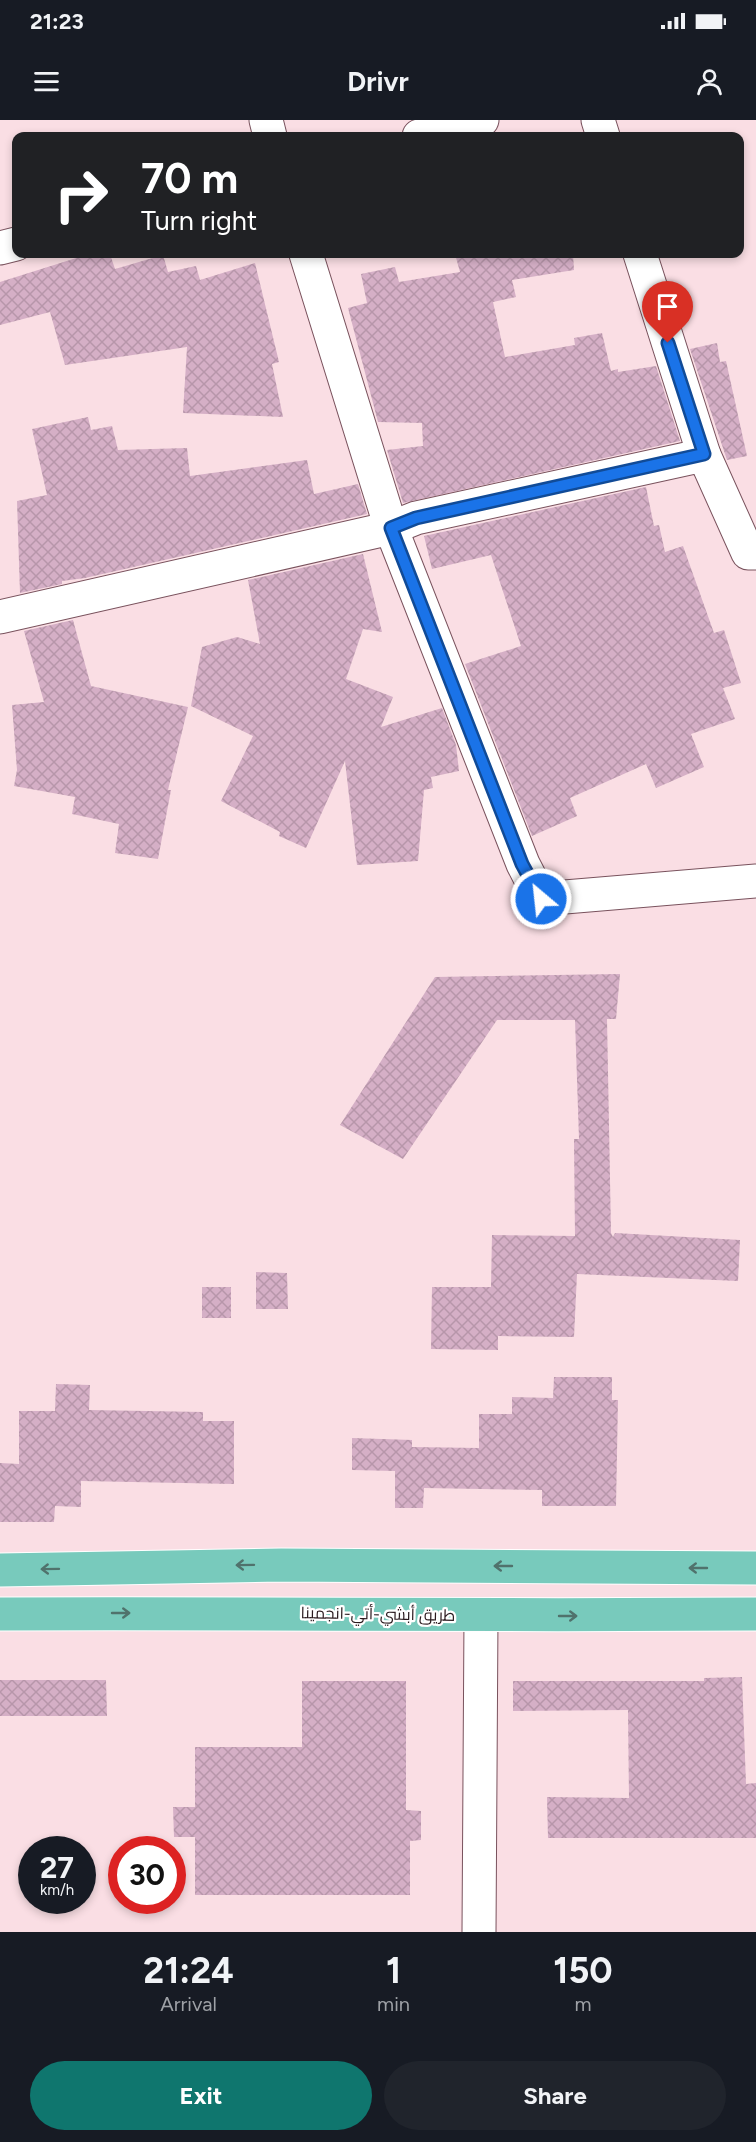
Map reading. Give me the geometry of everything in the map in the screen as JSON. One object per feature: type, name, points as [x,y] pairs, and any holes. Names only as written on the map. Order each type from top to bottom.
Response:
[{"type":"highway","points":[[0,1570],[281,1565],[756,1568]]},
{"type":"highway","points":[[281,1565],[285,1612]]},
{"type":"highway","name":"طريق أبشي-أتي-انجمينا","points":[[0,1614],[285,1612],[482,1617],[756,1614]]},
{"type":"street","points":[[435,132],[483,120]]},
{"type":"street","points":[[307,258],[391,528],[522,864],[541,899],[756,881]]},
{"type":"street","points":[[641,258],[704,454],[748,553],[756,553]]},
{"type":"street","points":[[0,617],[391,528],[416,518],[704,454]]},
{"type":"street","points":[[479,1932],[482,1617]]},
{"type":"building","points":[[76,258],[111,258],[115,269],[153,258],[164,258],[168,272],[196,266],[200,280],[255,263],[279,362],[272,364],[283,417],[183,413],[187,347],[65,365],[50,312],[0,325],[0,282]]},
{"type":"building","points":[[456,258],[573,258],[574,270],[512,280],[516,297],[493,302],[505,357],[575,345],[574,338],[602,333],[611,371],[656,366],[680,441],[403,503],[387,450],[423,446],[422,423],[378,422],[348,308],[367,303],[361,274],[395,267],[399,282],[460,272]]},
{"type":"building","points":[[717,343],[720,362],[726,361],[747,456],[727,460],[690,349]]},
{"type":"building","points":[[88,417],[91,430],[112,426],[118,450],[187,448],[190,476],[307,460],[314,494],[358,484],[367,514],[85,578],[62,581],[62,584],[20,593],[17,501],[47,495],[32,429]]},
{"type":"building","points":[[646,487],[654,526],[659,525],[665,552],[683,546],[714,633],[724,630],[741,683],[723,688],[735,719],[691,734],[704,767],[656,788],[646,764],[570,798],[577,816],[532,836],[465,664],[521,646],[491,555],[432,569],[424,536]]},
{"type":"building","points":[[363,554],[382,632],[363,629],[346,679],[393,697],[381,727],[442,708],[456,745],[459,771],[431,777],[433,788],[424,790],[418,861],[357,865],[345,761],[306,848],[279,836],[280,832],[221,801],[253,736],[191,706],[202,647],[237,637],[260,644],[248,580]]},
{"type":"building","points":[[73,620],[91,686],[188,707],[168,790],[171,790],[158,859],[115,853],[119,824],[72,814],[75,797],[14,786],[17,770],[12,705],[44,702],[24,631]]},
{"type":"building","points":[[620,974],[616,1019],[607,1019],[611,1233],[613,1237],[615,1233],[740,1240],[738,1281],[577,1274],[574,1337],[498,1336],[498,1350],[431,1349],[432,1287],[491,1287],[492,1235],[575,1236],[574,1139],[579,1139],[575,1020],[497,1020],[403,1159],[340,1125],[435,977]]},
{"type":"building","points":[[256,1272],[287,1273],[288,1309],[256,1309]]},
{"type":"building","points":[[202,1287],[231,1287],[231,1318],[202,1318]]},
{"type":"building","points":[[554,1377],[612,1377],[612,1400],[618,1400],[616,1506],[542,1506],[542,1490],[424,1488],[423,1508],[395,1508],[395,1471],[352,1470],[352,1438],[412,1440],[412,1447],[479,1448],[479,1414],[512,1414],[512,1397],[553,1398]]},
{"type":"building","points":[[56,1384],[90,1385],[89,1410],[203,1412],[203,1421],[234,1421],[234,1484],[81,1481],[81,1507],[55,1506],[54,1522],[0,1522],[0,1463],[19,1464],[19,1411],[55,1411]]},
{"type":"building","points":[[742,1677],[746,1784],[756,1783],[756,1838],[548,1838],[547,1797],[629,1798],[628,1710],[513,1711],[513,1681],[704,1681],[704,1678]]},
{"type":"building","points":[[0,1680],[106,1680],[107,1716],[0,1716]]},
{"type":"building","points":[[302,1681],[406,1681],[406,1810],[421,1811],[421,1840],[410,1841],[410,1895],[195,1895],[195,1837],[174,1836],[173,1807],[195,1807],[195,1747],[302,1747]]},
{"type":"route","points":[[541,899],[522,864],[391,528],[416,518],[704,454],[668,343]]}]
